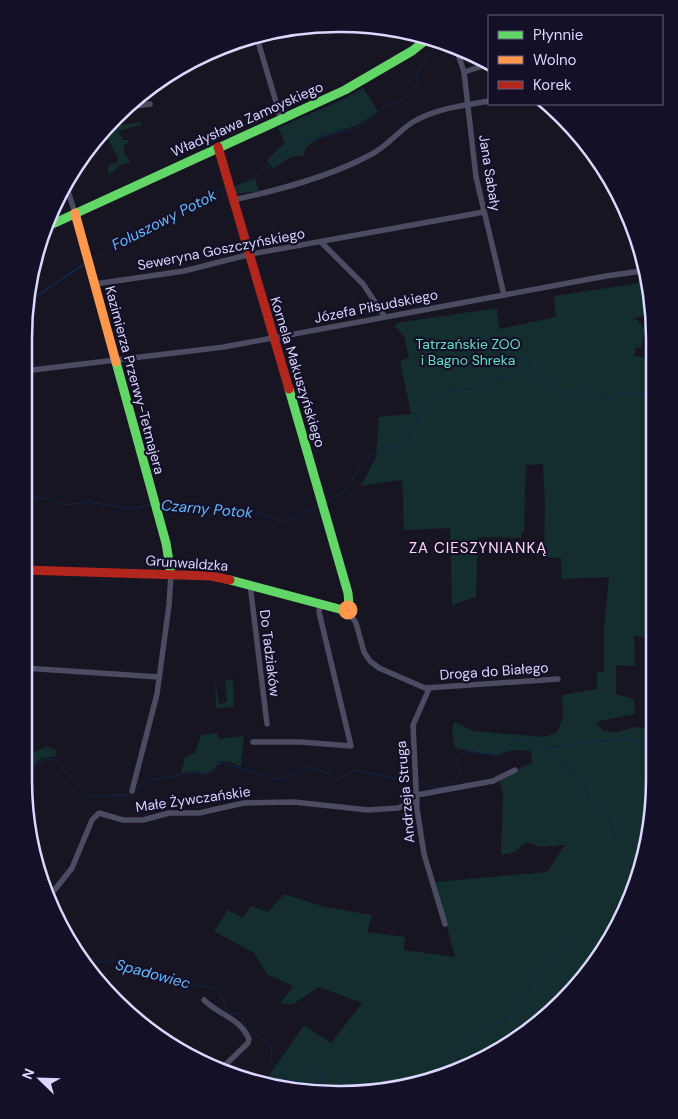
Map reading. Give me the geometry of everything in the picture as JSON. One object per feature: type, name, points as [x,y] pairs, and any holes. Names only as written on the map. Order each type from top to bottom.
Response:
[{"type":"street","points":[[259,43],[281,119]]},
{"type":"street","name":"Władysława Zamoyskiego","points":[[56,221],[353,86],[420,44]]},
{"type":"street","name":"Jana Sabały","points":[[459,57],[464,72],[476,177],[504,295]]},
{"type":"street","points":[[464,72],[480,67]]},
{"type":"street","points":[[232,196],[314,177],[362,159],[381,148],[416,120],[468,104],[488,100]]},
{"type":"street","points":[[142,105],[150,104]]},
{"type":"street","name":"Kornela Makuszyńskiego","points":[[218,147],[348,593],[347,610]]},
{"type":"street","points":[[69,194],[75,213]]},
{"type":"street","name":"Seweryna Goszczyńskiego","points":[[95,284],[184,271],[248,255],[484,212]]},
{"type":"street","name":"Kazimierza Przerwy-Tetmajera","points":[[75,213],[168,552],[170,574],[169,605],[157,694],[132,791]]},
{"type":"street","name":"Seweryna Goszczyńskiego","points":[[322,243],[362,284],[386,317]]},
{"type":"street","name":"Józefa Piłsudskiego","points":[[32,370],[182,352],[274,338],[638,272]]},
{"type":"street","name":"Grunwaldzka","points":[[32,570],[217,576],[320,605],[347,610]]},
{"type":"street","name":"Do Tadziaków","points":[[250,584],[267,724]]},
{"type":"street","points":[[253,742],[301,742],[351,746],[321,621],[320,605]]},
{"type":"street","name":"Droga do Białego","points":[[347,610],[355,622],[364,652],[370,661],[379,668],[429,688],[558,679]]},
{"type":"street","points":[[32,669],[159,677]]},
{"type":"street","name":"Andrzeja Struga","points":[[429,688],[413,725],[417,798],[422,846],[445,924]]},
{"type":"street","name":"Małe Żywczańskie","points":[[54,891],[76,861],[95,814],[123,820],[144,820],[168,813],[206,812],[231,804],[289,802],[376,810],[403,807],[417,798],[493,781],[516,770]]},
{"type":"street","points":[[204,1000],[214,1010],[242,1026],[249,1040],[226,1065]]},
{"type":"green space","points":[[363,88],[378,111],[358,125],[322,136],[306,147],[304,155],[291,157],[273,169],[267,160],[285,143],[278,128],[344,99]]},
{"type":"green space","points":[[141,122],[141,125],[118,131],[123,140],[128,140],[129,143],[124,144],[124,153],[131,162],[120,165],[109,175],[108,166],[117,162],[118,158],[108,138],[119,125]]},
{"type":"green space","points":[[255,178],[259,191],[236,194],[234,187]]},
{"type":"green space","name":"Tatrzańskie ZOO i Bagno Shreka","points":[[641,283],[643,299],[645,316],[633,318],[631,319],[635,318],[645,329],[641,348],[636,347],[634,356],[646,358],[646,637],[634,636],[635,666],[616,665],[616,694],[634,699],[635,714],[596,722],[603,731],[618,732],[634,727],[646,728],[646,780],[643,820],[640,840],[629,879],[614,916],[594,950],[556,997],[526,1023],[475,1055],[438,1070],[399,1081],[379,1084],[319,1086],[267,1078],[304,1025],[331,1043],[362,1003],[319,987],[293,1004],[280,1004],[293,986],[267,974],[254,953],[214,931],[228,910],[243,918],[251,906],[268,912],[284,894],[325,907],[372,915],[367,932],[405,937],[404,950],[455,957],[435,882],[547,872],[565,845],[541,847],[526,842],[515,852],[501,855],[503,794],[499,777],[532,763],[531,751],[513,750],[496,756],[455,748],[452,728],[455,722],[473,731],[545,737],[557,732],[563,717],[562,695],[597,689],[597,672],[604,672],[604,628],[609,577],[562,579],[561,558],[544,557],[545,505],[543,464],[526,465],[524,532],[521,533],[521,538],[478,537],[476,597],[452,605],[450,528],[404,530],[402,480],[361,486],[376,457],[379,417],[411,414],[400,361],[409,358],[404,336],[395,327],[397,323],[497,308],[499,329],[556,317],[554,296]]},
{"type":"green space","points":[[233,679],[234,707],[216,708],[215,680],[219,704],[227,702],[225,680]]},
{"type":"green space","points":[[217,733],[220,739],[244,736],[241,766],[223,761],[206,774],[197,771],[181,773],[185,757],[195,753],[201,735]]},
{"type":"green space","points":[[47,746],[57,751],[55,757],[42,758],[32,767],[32,752]]},
{"type":"water","points":[[88,260],[89,262],[35,299],[35,296]]},
{"type":"waterway","name":"Foluszowy Potok","points":[[235,186],[250,181],[295,144],[359,127],[387,105],[404,99],[418,83],[417,73],[434,48]]},
{"type":"waterway","name":"Foluszowy Potok","points":[[93,259],[174,211],[226,189]]},
{"type":"waterway","name":"Czarny Potok","points":[[326,502],[344,492],[362,463],[380,450],[396,447],[406,441],[426,404],[436,395],[449,390],[469,389],[510,377],[512,363],[516,360],[520,359],[526,362],[538,377],[558,387],[570,397],[577,389],[586,395],[594,397],[599,390],[605,399],[610,400],[622,394],[646,393]]},
{"type":"waterway","name":"Czarny Potok","points":[[32,498],[43,498],[63,505],[90,502],[132,509],[152,504]]},
{"type":"waterway","name":"Czarny Potok","points":[[159,503],[164,502],[169,507],[187,504],[253,512],[285,522],[319,506]]},
{"type":"waterway","points":[[418,782],[436,788],[450,786],[460,774],[457,762],[462,754],[466,752],[503,753],[514,741],[523,739],[549,748],[576,743],[628,739],[646,745]]},
{"type":"waterway","points":[[550,749],[586,787],[589,801],[607,818],[617,838]]},
{"type":"waterway","points":[[32,769],[43,760],[55,759],[79,787],[91,796],[132,795],[149,780],[197,772],[208,775],[218,764],[224,763],[281,780],[309,767],[327,773],[337,780],[356,770],[414,782]]},
{"type":"waterway","points":[[438,1070],[465,1041],[504,1021],[524,997],[537,975],[551,964],[566,946],[571,934]]},
{"type":"waterway","name":"Spadowiec","points":[[90,958],[99,962],[116,962],[185,985],[213,987],[220,992],[225,1007],[230,1013],[239,1014],[249,1031],[270,1043],[272,1049],[271,1061],[286,1080],[300,1082],[316,1070],[320,1072],[324,1086]]},
{"type":"waterway","name":"Spadowiec","points":[[342,1086],[343,1080],[350,1079],[355,1086]]},
{"type":"traffic: fast","points":[[56,223],[345,90],[421,44]]},
{"type":"traffic: fast","points":[[116,362],[166,543],[171,574]]},
{"type":"traffic: fast","points":[[289,389],[348,593],[349,605]]},
{"type":"traffic: fast","points":[[230,580],[343,610]]},
{"type":"traffic: slow","points":[[75,213],[116,362]]},
{"type":"traffic: slow","points":[[346,605],[350,605],[353,610],[350,615],[346,615],[343,612],[343,608],[346,605]]},
{"type":"traffic: jam","points":[[218,147],[289,389]]},
{"type":"traffic: jam","points":[[32,570],[211,576],[230,580]]},
{"type":"district","name":"ZA CIESZYNIANKĄ","points":[[478,548]]}]
